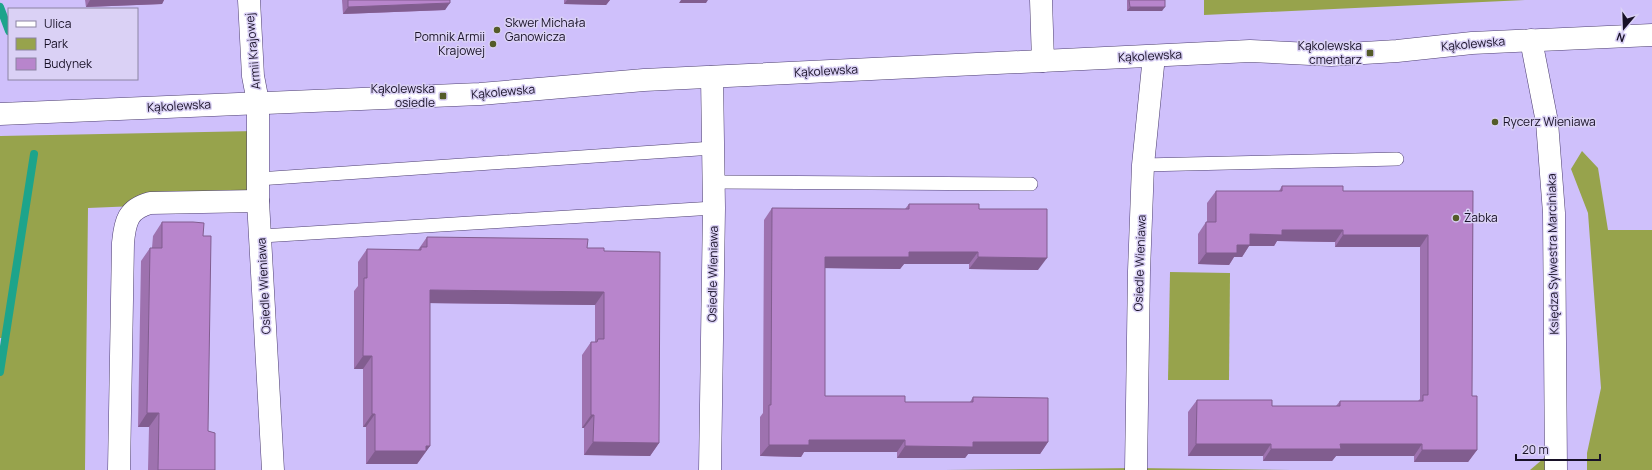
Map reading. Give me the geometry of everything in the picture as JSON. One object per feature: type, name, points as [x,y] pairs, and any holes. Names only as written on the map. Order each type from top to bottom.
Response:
[{"type":"street","name":"Armii Krajowej","points":[[249,0],[253,76],[258,102]]},
{"type":"street","points":[[1041,0],[1043,61]]},
{"type":"street","name":"Kąkolewska","points":[[0,114],[258,102],[480,94],[595,83],[1250,51],[1339,54],[1397,51],[1472,43],[1652,35]]},
{"type":"street","name":"Księdza Sylwestra Marciniaka","points":[[1531,40],[1547,122],[1554,213],[1556,470]]},
{"type":"street","name":"Osiedle Wieniawa","points":[[1136,470],[1139,271],[1143,164],[1154,56]]},
{"type":"street","name":"Osiedle Wieniawa","points":[[710,470],[714,208],[712,77]]},
{"type":"street","name":"Osiedle Wieniawa","points":[[258,102],[258,201],[262,236],[273,470]]},
{"type":"street","points":[[118,470],[123,243],[126,221],[132,212],[140,206],[150,203],[258,201]]},
{"type":"lane","points":[[258,179],[713,148]]},
{"type":"lane","points":[[1143,164],[1397,159]]},
{"type":"lane","points":[[713,182],[1031,184]]},
{"type":"lane","points":[[262,236],[714,208]]},
{"type":"green space","points":[[1204,0],[1525,0],[1204,15]]},
{"type":"green space","points":[[257,131],[258,201],[88,208],[85,470],[0,470],[0,372],[5,338],[0,338],[0,136]]},
{"type":"green space","points":[[1582,151],[1598,168],[1608,230],[1652,230],[1652,470],[1587,470],[1587,453],[1601,388],[1588,213],[1571,169]]},
{"type":"green space","points":[[1170,272],[1230,273],[1229,380],[1168,380]]},
{"type":"green space","points":[[1556,448],[1556,470],[1530,470]]},
{"type":"green space","points":[[1136,468],[1291,470],[944,470]]},
{"type":"building","points":[[348,0],[450,0],[450,3],[348,7]]},
{"type":"building","points":[[1129,0],[1165,0],[1165,7],[1130,7]]},
{"type":"building","points":[[1282,186],[1343,186],[1343,191],[1473,191],[1472,396],[1477,396],[1477,450],[1422,450],[1422,444],[1340,444],[1341,449],[1271,449],[1271,444],[1196,444],[1197,400],[1272,400],[1272,406],[1340,406],[1340,401],[1423,401],[1423,395],[1428,395],[1428,235],[1343,235],[1343,230],[1282,230],[1282,235],[1250,234],[1250,245],[1237,245],[1237,253],[1206,253],[1206,222],[1216,222],[1216,191],[1282,191]]},
{"type":"building","points":[[909,204],[979,204],[979,209],[1047,209],[1047,258],[978,257],[978,252],[909,252],[909,257],[825,257],[825,396],[905,396],[905,402],[973,402],[973,397],[1048,398],[1048,442],[973,442],[973,447],[905,446],[905,440],[809,440],[809,445],[769,445],[769,405],[771,405],[772,208],[909,209]]},
{"type":"building","points":[[162,222],[204,223],[203,236],[211,236],[208,431],[215,433],[215,470],[158,470],[159,413],[147,413],[150,248],[162,248]]},
{"type":"building","points":[[427,237],[588,239],[587,248],[604,248],[604,251],[660,252],[659,443],[593,442],[594,415],[591,415],[591,342],[597,342],[598,339],[604,339],[604,292],[430,290],[430,446],[426,446],[426,451],[375,451],[375,414],[372,414],[372,356],[363,356],[364,278],[367,278],[367,249],[421,250],[421,247],[427,247]]},
{"type":"waterway","points":[[0,7],[8,28]]},
{"type":"waterway","points":[[0,372],[34,154]]},
{"type":"place","name":"Skwer Michała Ganowicza","points":[[497,30]]},
{"type":"place","name":"Pomnik Armii Krajowej","points":[[493,44]]},
{"type":"place","name":"Kąkolewska cmentarz","points":[[1370,53]]},
{"type":"place","name":"Kąkolewska osiedle","points":[[443,96]]},
{"type":"place","name":"Rycerz Wieniawa","points":[[1495,122]]},
{"type":"place","name":"Żabka","points":[[1456,218]]}]
